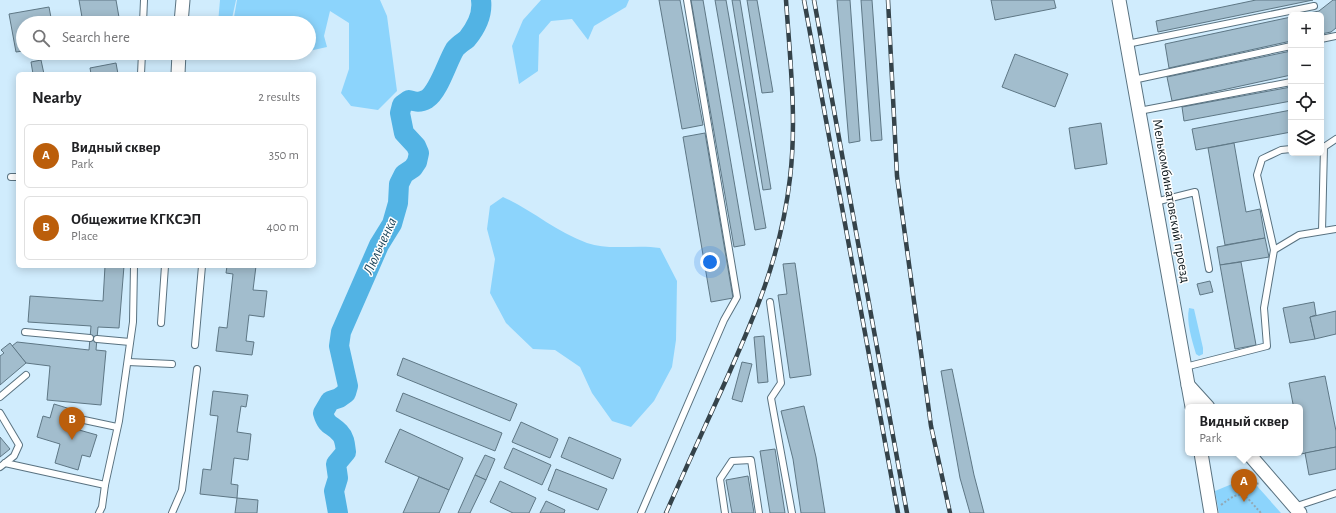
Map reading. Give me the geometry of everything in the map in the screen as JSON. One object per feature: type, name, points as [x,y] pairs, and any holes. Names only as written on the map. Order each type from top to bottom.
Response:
[{"type":"street","points":[[182,16],[183,0]]},
{"type":"street","name":"Мелькомбинатовский проезд","points":[[1119,0],[1191,404]]},
{"type":"street","points":[[178,72],[179,60]]},
{"type":"street","points":[[1188,385],[1205,404]]},
{"type":"street","points":[[1201,456],[1211,513]]},
{"type":"street","points":[[1251,456],[1297,510]]},
{"type":"lane","points":[[143,16],[144,0]]},
{"type":"lane","points":[[641,513],[724,320],[738,297],[686,0]]},
{"type":"lane","points":[[1127,44],[1314,6]]},
{"type":"lane","points":[[1324,38],[1336,36]]},
{"type":"lane","points":[[1133,80],[1288,47]]},
{"type":"lane","points":[[141,72],[142,60]]},
{"type":"lane","points":[[1139,111],[1288,83]]},
{"type":"lane","points":[[1324,146],[1336,139]]},
{"type":"lane","points":[[1185,367],[1267,346],[1264,308],[1274,250],[1257,175],[1262,159],[1281,150],[1288,150]]},
{"type":"lane","points":[[1322,156],[1322,231]]},
{"type":"lane","points":[[11,177],[16,177]]},
{"type":"lane","points":[[1155,202],[1195,192],[1209,269]]},
{"type":"lane","points":[[1274,250],[1298,235],[1336,229]]},
{"type":"lane","points":[[99,513],[102,507],[128,362],[133,322],[134,268]]},
{"type":"lane","points":[[161,323],[165,268]]},
{"type":"lane","points":[[195,345],[202,268]]},
{"type":"lane","points":[[770,302],[781,383],[771,398],[792,513]]},
{"type":"lane","points":[[25,332],[130,342]]},
{"type":"lane","points":[[128,362],[172,364]]},
{"type":"lane","points":[[172,513],[182,490],[197,369]]},
{"type":"lane","points":[[0,397],[26,375]]},
{"type":"lane","points":[[0,413],[18,445],[14,456],[3,465]]},
{"type":"lane","points":[[84,420],[117,428]]},
{"type":"lane","points":[[725,513],[720,479],[732,461],[751,460],[759,513]]},
{"type":"lane","points":[[3,465],[105,484]]},
{"type":"lane","points":[[1297,510],[1336,493]]},
{"type":"path","points":[[1244,495],[1243,491],[1246,488],[1271,480]]},
{"type":"path","points":[[1211,513],[1235,495],[1244,495],[1261,513]]},
{"type":"shaded area","points":[[220,0],[236,0],[233,16],[219,16]]},
{"type":"shaded area","points":[[237,0],[380,0],[387,16],[397,91],[378,110],[351,106],[341,93],[349,69],[349,23],[330,11],[324,36],[327,47],[316,49],[316,16],[234,16]]},
{"type":"shaded area","points":[[541,0],[629,0],[626,7],[594,26],[588,40],[572,19],[551,21],[539,35],[538,71],[519,84],[512,46],[523,20]]},
{"type":"shaded area","points":[[503,197],[514,202],[554,227],[587,243],[605,247],[660,248],[677,281],[676,340],[672,367],[654,401],[631,427],[612,421],[592,393],[580,367],[555,350],[533,349],[506,323],[490,293],[495,259],[487,229],[490,206]]},
{"type":"shaded area","points":[[1189,308],[1194,309],[1203,348],[1203,354],[1199,356],[1196,354],[1190,331],[1188,319]]},
{"type":"shaded area","points":[[1249,477],[1281,513],[1219,513],[1215,491]]},
{"type":"building","points":[[79,0],[116,0],[119,16],[82,16]]},
{"type":"building","points":[[659,0],[680,0],[703,125],[682,129]]},
{"type":"building","points":[[691,0],[703,0],[745,245],[734,247]]},
{"type":"building","points":[[715,0],[726,0],[766,228],[755,230]]},
{"type":"building","points":[[732,0],[740,0],[771,189],[763,190]]},
{"type":"building","points":[[747,0],[757,0],[773,92],[762,93]]},
{"type":"building","points":[[837,0],[850,0],[860,141],[849,143]]},
{"type":"building","points":[[861,0],[872,0],[882,140],[871,141]]},
{"type":"building","points":[[991,0],[1054,0],[1056,8],[995,20]]},
{"type":"building","points":[[1256,0],[1313,0],[1158,32],[1156,21]]},
{"type":"building","points":[[1333,0],[1336,0],[1336,28],[1331,32],[1324,33],[1324,12],[1314,12],[1319,11]]},
{"type":"building","points":[[49,7],[51,16],[16,16],[16,52],[9,14]]},
{"type":"building","points":[[1288,18],[1288,42],[1169,68],[1165,44]]},
{"type":"building","points":[[1288,52],[1288,76],[1172,101],[1167,77]]},
{"type":"building","points":[[1015,54],[1068,74],[1055,107],[1002,87]]},
{"type":"building","points":[[41,60],[44,72],[33,72],[31,62]]},
{"type":"building","points":[[116,63],[118,72],[91,72],[90,68]]},
{"type":"building","points":[[1288,88],[1288,102],[1184,121],[1182,107]]},
{"type":"building","points":[[1288,111],[1288,133],[1196,150],[1192,129]]},
{"type":"building","points":[[1101,123],[1107,164],[1075,169],[1069,128]]},
{"type":"building","points":[[705,133],[733,298],[711,302],[683,137]]},
{"type":"building","points":[[1234,143],[1246,212],[1260,209],[1265,238],[1225,245],[1208,148]]},
{"type":"building","points":[[1265,238],[1269,257],[1220,265],[1217,247]]},
{"type":"building","points":[[1241,262],[1256,345],[1235,349],[1220,265]]},
{"type":"building","points":[[795,263],[811,375],[790,378],[778,295],[787,294],[783,264]]},
{"type":"building","points":[[105,268],[124,268],[119,328],[98,327],[96,350],[106,351],[101,405],[47,400],[50,366],[26,363],[12,346],[17,342],[89,350],[91,326],[28,322],[30,296],[103,301]]},
{"type":"building","points":[[227,268],[256,268],[253,290],[267,291],[264,317],[249,315],[246,341],[254,342],[252,355],[216,351],[219,327],[227,328],[233,274],[226,273]]},
{"type":"building","points":[[1210,281],[1213,292],[1200,295],[1197,284]]},
{"type":"building","points":[[1314,302],[1316,315],[1310,317],[1315,339],[1290,343],[1283,308]]},
{"type":"building","points":[[1336,311],[1336,334],[1315,339],[1310,317]]},
{"type":"building","points":[[764,336],[768,382],[758,383],[754,337]]},
{"type":"building","points":[[10,343],[26,363],[0,385],[0,356],[4,353],[1,350]]},
{"type":"building","points":[[403,358],[517,404],[510,421],[397,375]]},
{"type":"building","points":[[742,362],[752,364],[742,402],[732,399]]},
{"type":"building","points":[[952,369],[974,475],[984,513],[970,513],[960,478],[941,371]]},
{"type":"building","points":[[1325,376],[1336,431],[1336,447],[1303,454],[1303,404],[1293,404],[1289,383]]},
{"type":"building","points":[[213,391],[248,395],[246,407],[241,406],[237,432],[251,434],[248,460],[234,458],[231,484],[238,485],[237,498],[200,494],[203,469],[211,470],[218,416],[210,415]]},
{"type":"building","points":[[403,393],[502,433],[495,451],[396,411]]},
{"type":"building","points":[[54,404],[77,411],[72,428],[97,435],[90,457],[82,455],[78,470],[55,463],[60,444],[37,437],[43,416],[50,418]]},
{"type":"building","points":[[804,406],[816,457],[825,513],[801,513],[793,459],[781,411]]},
{"type":"building","points":[[521,422],[558,439],[550,458],[512,442]]},
{"type":"building","points":[[400,429],[463,458],[449,490],[385,462]]},
{"type":"building","points":[[0,437],[10,449],[0,457]]},
{"type":"building","points":[[569,437],[621,459],[613,479],[561,457]]},
{"type":"building","points":[[1336,447],[1336,469],[1309,475],[1305,453]]},
{"type":"building","points":[[513,448],[551,465],[542,485],[504,468]]},
{"type":"building","points":[[775,449],[785,513],[770,513],[760,451]]},
{"type":"building","points":[[485,455],[495,459],[486,480],[475,475]]},
{"type":"building","points":[[556,469],[607,489],[598,510],[548,490]]},
{"type":"building","points":[[475,475],[486,480],[470,513],[458,513]]},
{"type":"building","points":[[748,476],[754,513],[732,513],[726,480]]},
{"type":"building","points":[[419,477],[449,490],[439,513],[403,513]]},
{"type":"building","points":[[500,481],[536,498],[529,513],[513,513],[490,502]]},
{"type":"building","points":[[237,498],[258,500],[257,513],[235,513]]},
{"type":"building","points":[[546,501],[565,510],[564,513],[540,513]]},
{"type":"waterway","name":"Люльченка","points":[[338,513],[334,491],[338,478],[336,464],[346,452],[345,444],[342,435],[326,421],[323,413],[330,401],[339,398],[346,393],[348,386],[339,346],[341,332],[379,245],[392,224],[398,203],[399,184],[404,174],[413,168],[417,162],[419,153],[416,146],[404,133],[400,113],[402,105],[409,100],[420,102],[427,99],[435,90],[455,49],[467,39],[476,26],[480,16],[481,0]]},
{"type":"railway","points":[[666,513],[745,337],[765,286],[780,234],[790,178],[793,134],[792,89],[786,0]]},
{"type":"railway","points":[[804,0],[898,513]]},
{"type":"railway","points":[[814,0],[907,513]]},
{"type":"railway","points":[[888,0],[897,176],[931,426],[950,513]]},
{"type":"place","name":"Общежитие КГКСЭП","points":[[72,440]]},
{"type":"place","name":"Видный сквер","points":[[1244,502]]}]
